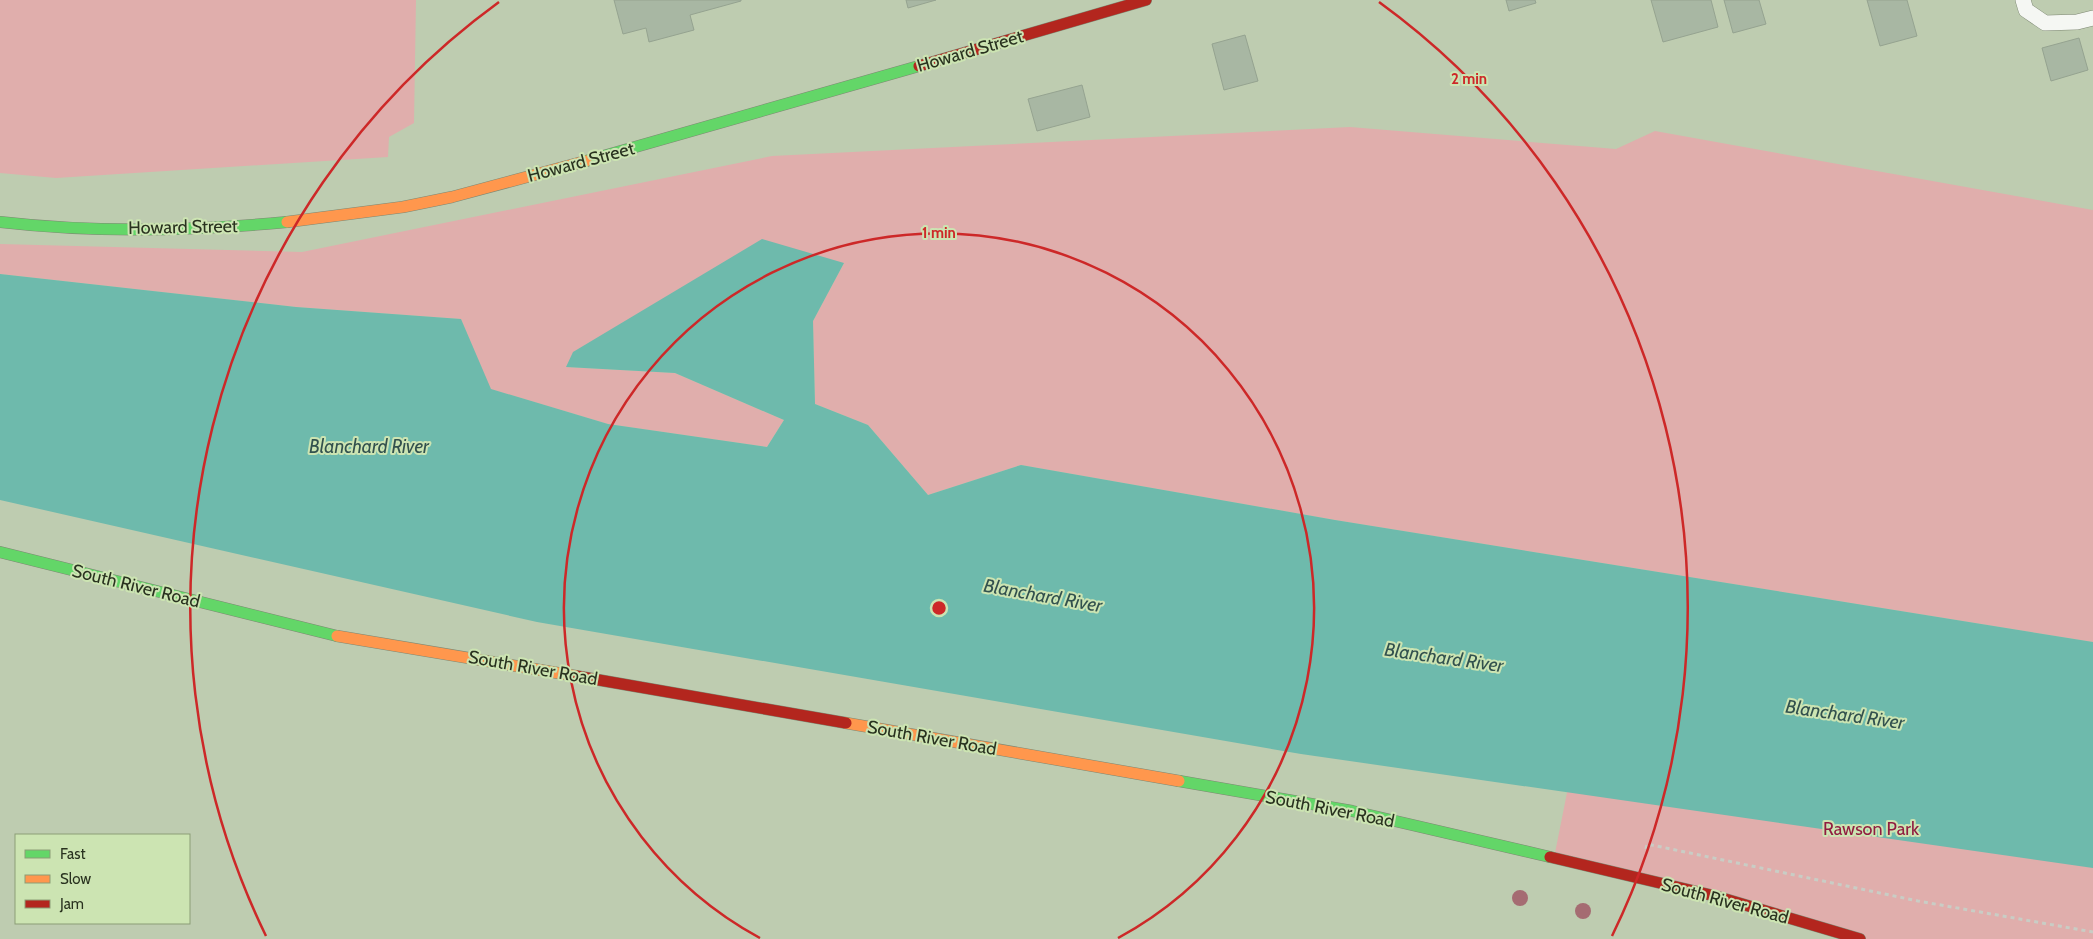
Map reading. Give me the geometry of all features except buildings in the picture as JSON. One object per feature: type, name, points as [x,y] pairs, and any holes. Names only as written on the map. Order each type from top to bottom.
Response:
[{"type":"street","name":"Howard Street","points":[[0,222],[36,226],[144,228],[246,226],[313,220],[402,207],[452,197],[621,151],[1146,0]]},
{"type":"street","name":"South River Road","points":[[0,552],[339,637],[444,653],[1352,811],[1715,896],[1860,939]]},
{"type":"lane","points":[[2023,0],[2026,10],[2045,23],[2077,22],[2093,18]]},
{"type":"path","points":[[1645,880],[1646,844],[1918,901],[2093,932]]},
{"type":"green space","points":[[0,0],[416,0],[414,123],[389,137],[388,157],[56,178],[0,173]]},
{"type":"green space","points":[[1350,127],[1616,149],[1655,131],[2093,210],[2093,642],[1335,520],[1021,465],[928,495],[868,425],[815,404],[813,321],[844,263],[566,367],[675,373],[784,420],[767,447],[608,424],[490,389],[461,319],[296,307],[0,274],[0,244],[302,252],[772,156]]},
{"type":"green space","name":"Rawson Park","points":[[1590,677],[2093,749],[2093,939],[1857,939],[1554,858]]},
{"type":"water","name":"Blanchard River","points":[[762,239],[844,263],[813,321],[815,404],[868,425],[928,495],[1021,465],[1335,520],[2093,642],[2093,868],[1301,754],[537,622],[0,500],[0,274],[296,307],[461,319],[491,389],[608,424],[767,447],[784,420],[675,373],[566,367],[573,352]]},
{"type":"traffic: fast","points":[[586,161],[919,66]]},
{"type":"traffic: fast","points":[[0,222],[36,226],[144,230],[287,222]]},
{"type":"traffic: fast","points":[[0,552],[337,636]]},
{"type":"traffic: fast","points":[[1179,781],[1352,811],[1550,857]]},
{"type":"traffic: slow","points":[[287,222],[403,207],[452,197],[586,161]]},
{"type":"traffic: slow","points":[[337,636],[576,676]]},
{"type":"traffic: slow","points":[[846,723],[1179,781]]},
{"type":"traffic: jam","points":[[919,66],[1146,0]]},
{"type":"traffic: jam","points":[[576,676],[846,723]]},
{"type":"traffic: jam","points":[[1550,857],[1715,896],[1860,939]]}]
